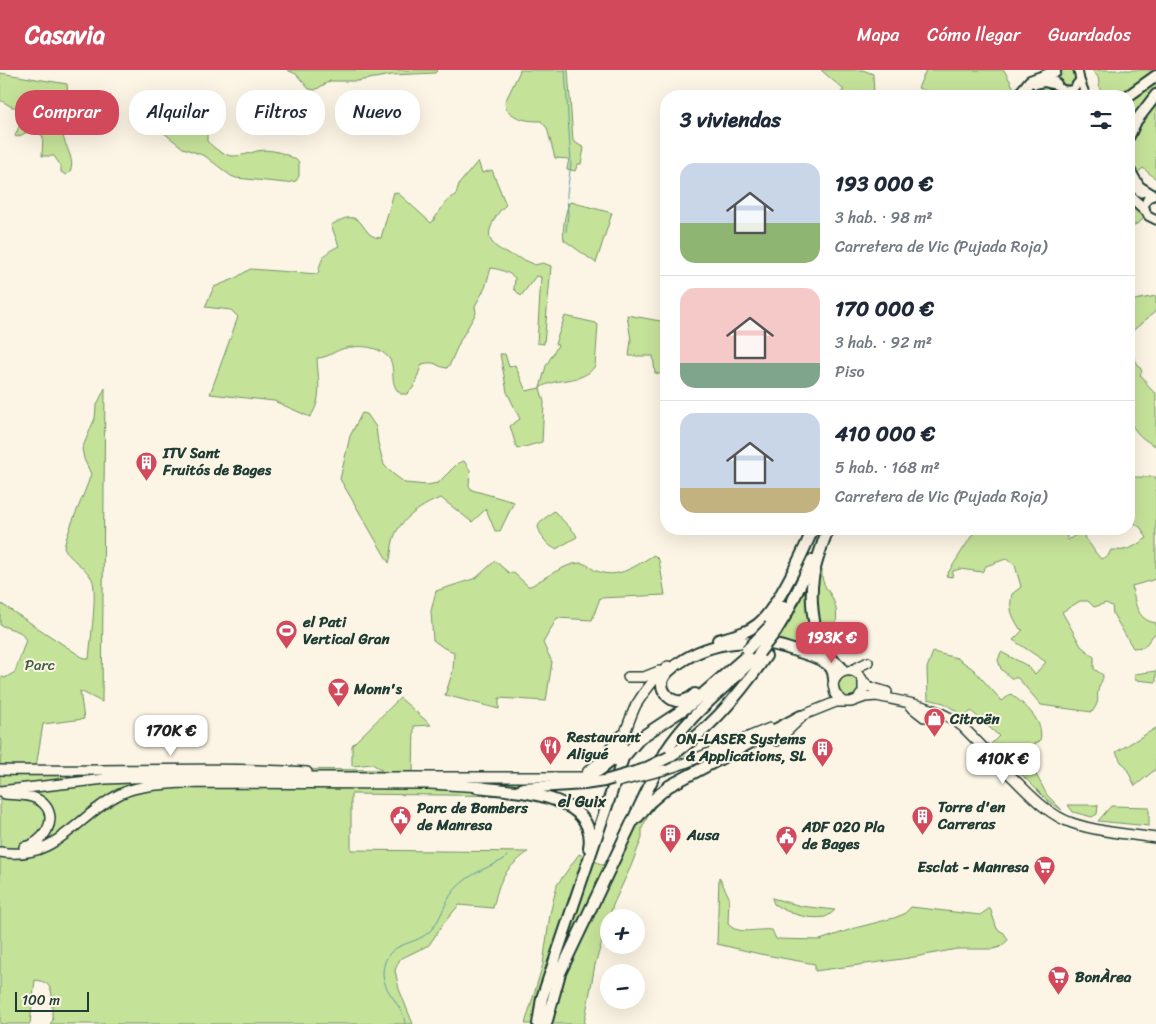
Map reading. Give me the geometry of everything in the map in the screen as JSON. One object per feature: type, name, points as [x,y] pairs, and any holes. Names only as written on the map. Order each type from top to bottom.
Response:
[{"type":"highway","points":[[1023,90],[1030,81],[1055,71]]},
{"type":"highway","points":[[1135,91],[1156,76]]},
{"type":"highway","points":[[1027,90],[1037,82],[1044,81],[1056,84]]},
{"type":"highway","points":[[1135,99],[1156,84]]},
{"type":"highway","points":[[1135,123],[1156,95]]},
{"type":"highway","points":[[1135,182],[1138,188],[1152,195]]},
{"type":"highway","points":[[1135,200],[1144,207]]},
{"type":"highway","points":[[695,650],[701,646],[748,630],[763,619],[784,587],[810,535]]},
{"type":"highway","points":[[774,629],[817,535]]},
{"type":"highway","points":[[546,1024],[560,973],[646,791],[673,740],[690,720],[731,683],[787,613],[815,554],[822,535]]},
{"type":"highway","points":[[826,535],[812,578],[811,602],[821,646],[827,654],[846,669]]},
{"type":"highway","points":[[756,653],[689,699],[676,701],[669,698],[664,692],[663,679],[669,670],[682,661],[701,651],[742,642],[778,646],[808,655],[829,666],[834,679]]},
{"type":"highway","points":[[523,788],[603,783],[642,770],[669,757],[709,724],[744,687],[756,653]]},
{"type":"highway","points":[[533,1024],[623,758],[630,747],[640,738],[704,695],[756,653]]},
{"type":"highway","points":[[628,832],[649,802],[669,786],[803,715]]},
{"type":"highway","points":[[607,803],[624,735]]},
{"type":"highway","points":[[476,787],[534,794],[562,803],[579,813],[587,824],[590,836],[589,848],[580,875],[578,892]]},
{"type":"highway","points":[[538,1024],[542,998]]},
{"type":"main road","points":[[1,792],[105,779],[148,777],[586,777],[598,773],[608,766],[614,758],[641,696],[665,669],[695,650],[732,640],[767,640],[791,646],[846,669],[862,679],[870,687],[943,707],[967,724],[1037,796],[1076,820],[1156,832]]},
{"type":"main road","points":[[843,701],[834,693],[834,679],[846,669],[868,662],[862,668],[863,692],[856,700]]},
{"type":"main road","points":[[641,696],[638,683],[628,677],[644,677],[665,669]]},
{"type":"main road","points":[[603,783],[664,770],[685,763],[836,702],[849,702],[877,696],[930,708],[952,718],[1042,806],[1061,818],[1071,823],[1092,828],[1156,838]]},
{"type":"main road","points":[[903,702],[924,717]]},
{"type":"main road","points":[[776,741],[803,715]]},
{"type":"main road","points":[[0,770],[96,771],[152,768],[342,774]]},
{"type":"main road","points":[[1,792],[112,775],[160,773],[430,776]]},
{"type":"main road","points":[[1,792],[105,783],[430,784],[523,788]]},
{"type":"main road","points":[[0,852],[30,851],[58,840],[120,794],[136,788],[180,783]]},
{"type":"main road","points":[[0,847],[20,848],[36,844],[46,834],[50,822],[49,812],[43,803],[31,796],[1,792]]},
{"type":"street","points":[[1078,70],[1083,90]]},
{"type":"street","points":[[1055,71],[1054,78],[1056,84],[1063,90],[1071,90],[1077,86],[1080,80]]},
{"type":"street","points":[[1135,187],[1152,195],[1144,207]]},
{"type":"street","points":[[1135,196],[1148,216],[1156,220]]},
{"type":"green space","points":[[1068,69],[1074,71],[1076,77],[1074,83],[1068,85],[1062,83],[1060,77],[1062,71]]},
{"type":"green space","points":[[287,70],[438,70],[435,73],[392,75],[357,81],[330,81],[315,90],[309,89],[296,74]]},
{"type":"green space","points":[[519,70],[568,70],[573,141],[584,148],[581,164],[578,164],[575,171],[567,169],[569,159],[555,158],[547,128],[541,121],[522,119],[514,116],[506,109],[505,102]]},
{"type":"green space","points":[[821,70],[863,70],[873,74],[874,90],[844,90]]},
{"type":"green space","points":[[926,70],[1004,70],[1015,90],[923,90],[918,88]]},
{"type":"green space","points":[[1092,70],[1156,70],[1156,179],[1143,168],[1135,175],[1135,90],[1100,90],[1098,77]]},
{"type":"green space","points":[[0,73],[67,84],[68,90],[15,90],[15,107],[0,100]]},
{"type":"green space","points":[[1035,86],[1051,86],[1056,90],[1030,90]]},
{"type":"green space","points":[[41,135],[64,135],[72,162],[70,172],[66,175],[61,172],[61,166],[54,156],[42,156],[43,137]]},
{"type":"green space","points":[[167,135],[207,135],[207,141],[226,155],[243,155],[262,150],[280,152],[299,162],[299,176],[296,181],[286,183],[236,178],[205,156],[183,148]]},
{"type":"green space","points":[[478,161],[482,173],[492,170],[506,205],[492,224],[489,235],[492,242],[504,252],[535,265],[543,263],[551,266],[544,344],[537,343],[541,277],[536,276],[521,296],[514,289],[515,278],[504,271],[491,268],[485,288],[475,306],[476,313],[460,341],[450,364],[447,368],[434,363],[422,364],[413,388],[407,394],[401,394],[394,385],[392,365],[387,356],[372,348],[353,347],[317,358],[318,396],[317,404],[310,417],[274,401],[210,394],[238,317],[231,310],[205,307],[214,287],[234,279],[250,269],[318,274],[324,257],[339,246],[331,225],[345,219],[357,219],[371,235],[381,238],[394,192],[399,194],[431,223],[445,203],[456,194],[459,184]]},
{"type":"green space","points":[[571,202],[612,213],[596,263],[564,240],[565,217]]},
{"type":"green space","points":[[1135,205],[1142,210],[1144,218],[1135,225]]},
{"type":"green space","points":[[1156,296],[1156,311],[1135,329],[1135,300]]},
{"type":"green space","points":[[627,315],[660,321],[660,374],[655,373],[653,356],[629,356],[631,340]]},
{"type":"green space","points":[[565,316],[596,323],[598,325],[595,366],[590,372],[576,378],[547,384],[540,388],[546,366],[558,345],[555,344]]},
{"type":"green space","points":[[500,354],[505,354],[509,367],[515,365],[526,391],[540,388],[544,402],[542,442],[517,449],[510,426],[520,419],[507,392]]},
{"type":"green space","points":[[1135,360],[1142,371],[1140,375],[1156,393],[1156,446],[1135,429]]},
{"type":"green space","name":"Parc","points":[[105,388],[102,702],[80,691],[84,719],[43,724],[36,767],[382,770],[372,764],[352,766],[352,745],[400,698],[431,725],[414,726],[413,773],[529,775],[529,796],[351,794],[351,850],[528,852],[504,876],[493,908],[459,905],[429,945],[400,959],[395,970],[399,989],[413,1024],[50,1024],[53,1020],[51,989],[43,982],[35,980],[30,1024],[0,1024],[0,767],[2,742],[0,740],[0,676],[5,678],[15,672],[26,640],[20,632],[0,625],[0,603],[82,657],[89,659],[94,585],[86,570],[70,556],[64,547],[91,474],[84,459],[82,449],[95,418],[96,407]]},
{"type":"green space","points":[[362,413],[367,414],[376,427],[384,465],[405,483],[427,485],[438,483],[458,463],[464,461],[470,470],[469,486],[472,490],[514,502],[500,531],[495,531],[486,509],[472,522],[441,498],[421,508],[402,523],[394,538],[389,563],[340,479],[350,436]]},
{"type":"green space","points":[[1135,477],[1156,477],[1156,579],[1132,586],[1140,614],[1149,621],[1156,623],[1156,632],[1144,647],[1133,648],[1113,614],[1112,606],[1106,603],[1094,607],[1088,601],[1080,601],[1062,612],[1081,646],[1094,657],[1094,669],[1103,675],[1098,691],[1098,701],[1092,712],[1041,705],[1018,678],[1011,678],[1001,669],[998,660],[1001,652],[1026,665],[1035,674],[1046,662],[1013,640],[1023,630],[1017,624],[1011,608],[1012,594],[1021,587],[1015,565],[1006,559],[986,566],[982,572],[960,569],[953,571],[952,577],[946,576],[972,535],[1066,535],[1068,540],[1076,535],[1085,535],[1084,537],[1101,559],[1108,556],[1111,550],[1126,549],[1147,538],[1141,528],[1135,524]]},
{"type":"green space","points":[[554,511],[577,537],[556,549],[545,540],[538,527],[540,522]]},
{"type":"green space","points":[[654,555],[659,560],[665,595],[600,598],[592,620],[557,618],[543,643],[552,662],[546,701],[499,698],[499,709],[445,695],[453,671],[454,652],[433,640],[431,611],[436,591],[476,578],[495,561],[509,573],[514,573],[528,586],[531,586],[555,572],[574,564],[582,563],[597,571],[613,574],[634,567]]},
{"type":"green space","points":[[822,570],[824,584],[836,607],[836,626],[832,649],[825,645],[816,606],[816,585]]},
{"type":"green space","points":[[809,581],[824,656],[779,639],[795,612]]},
{"type":"green space","points":[[933,652],[957,658],[973,669],[1002,701],[1011,694],[1033,714],[1040,727],[1040,741],[1023,750],[1047,795],[1062,810],[1047,800],[991,744],[999,736],[971,711],[965,717],[944,703],[928,699],[927,668]]},
{"type":"green space","points":[[1156,671],[1156,682],[1135,680],[1135,674]]},
{"type":"green space","points":[[849,676],[857,679],[860,687],[857,695],[849,698],[841,695],[838,687],[841,679]]},
{"type":"green space","points":[[1156,728],[1156,769],[1135,786],[1125,765],[1121,762],[1116,752]]},
{"type":"green space","points":[[672,791],[648,816],[642,828],[642,838],[612,909],[600,909],[600,948],[584,1024],[525,1024],[543,964],[550,914],[557,885],[579,854],[614,870],[637,824],[645,812],[663,795]]},
{"type":"green space","points":[[1068,805],[1098,805],[1097,814],[1092,817],[1073,812]]},
{"type":"green space","points":[[1111,806],[1149,807],[1149,826],[1098,821]]},
{"type":"green space","points":[[719,877],[729,897],[728,924],[732,928],[743,931],[772,930],[776,939],[820,940],[855,928],[894,918],[904,914],[911,907],[980,915],[990,908],[997,929],[1004,933],[1008,940],[1000,947],[994,949],[957,949],[909,958],[815,971],[815,964],[717,944]]},
{"type":"green space","points":[[772,898],[801,906],[835,910],[825,917],[805,917],[779,907],[774,904]]},
{"type":"waterway","points":[[565,70],[571,163],[567,194],[568,214],[566,232]]},
{"type":"waterway","points":[[405,1024],[404,1017],[389,992],[384,979],[383,972],[389,954],[400,946],[415,941],[429,932],[455,889],[474,874],[503,860],[507,856]]},
{"type":"place","name":"ITV Sant Fruitós de Bages","points":[[147,481]]},
{"type":"place","name":"el Pati Vertical Gran","points":[[287,650]]},
{"type":"place","name":"Monn's","points":[[338,708]]},
{"type":"place","name":"Citroën","points":[[934,738]]},
{"type":"place","name":"Restaurant Aligué","points":[[551,765]]},
{"type":"place","name":"ON-LASER Systems & Applications, SL","points":[[822,767]]},
{"type":"place","name":"Torre d'en Carreras","points":[[922,835]]},
{"type":"place","name":"Parc de Bombers de Manresa","points":[[401,836]]},
{"type":"place","name":"Ausa","points":[[671,854]]},
{"type":"place","name":"ADF 020 Pla de Bages","points":[[786,855]]},
{"type":"place","name":"Esclat - Manresa","points":[[1045,886]]},
{"type":"place","name":"BonÀrea","points":[[1059,996]]},
{"type":"district","name":"el Guix","points":[[582,801]]}]
